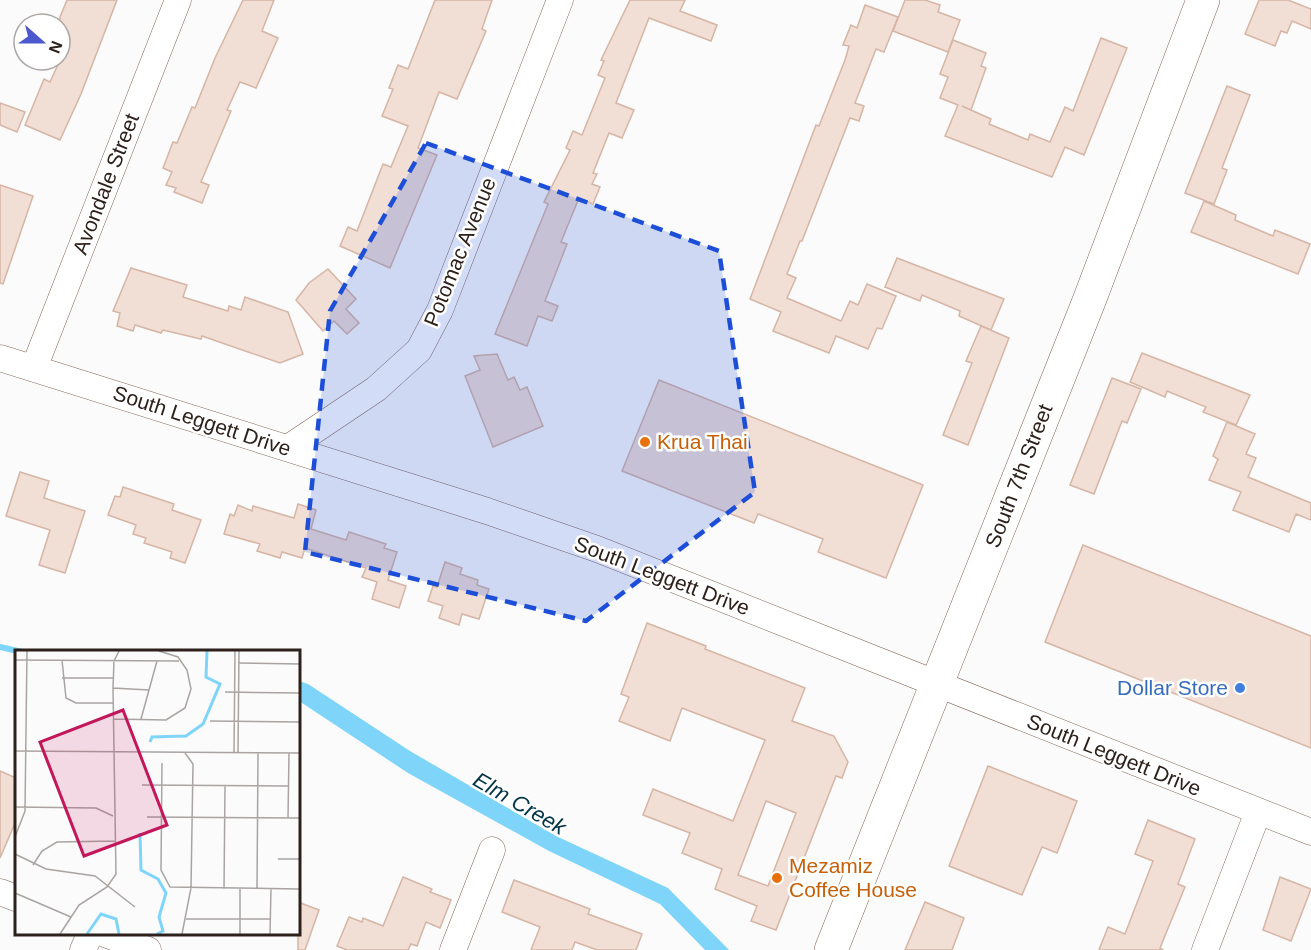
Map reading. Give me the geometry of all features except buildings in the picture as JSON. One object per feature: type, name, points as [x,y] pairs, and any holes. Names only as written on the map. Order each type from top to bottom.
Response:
[{"type":"main road","name":"South 7th Street","points":[[831,950],[938,686],[1203,0]]},
{"type":"street","name":"Avondale Street","points":[[34,368],[178,0]]},
{"type":"street","name":"Potomac Avenue","points":[[288,448],[376,389],[419,350],[440,310],[560,0]]},
{"type":"street","name":"South Leggett Drive","points":[[0,358],[288,448],[597,549],[1311,832]]},
{"type":"street","points":[[1205,950],[1258,812]]},
{"type":"street","points":[[453,950],[492,850]]},
{"type":"street","points":[[0,892],[15,898]]},
{"type":"street","points":[[83,950],[89,935]]},
{"type":"street","points":[[110,935],[148,950]]},
{"type":"highlighted area","points":[[426,143],[719,251],[755,492],[586,621],[305,552],[330,311]]},
{"type":"water","points":[[300,681],[308,684],[410,751],[556,836],[668,888],[729,950],[705,950],[660,904],[549,851],[408,773],[300,702]]},
{"type":"waterway","name":"Elm Creek","points":[[0,647],[15,650]]},
{"type":"place","name":"Krua Thai","points":[[645,442]]},
{"type":"place","name":"Dollar Store","points":[[1240,688]]},
{"type":"place","name":"Mezamiz Coffee House","points":[[777,878]]}]
